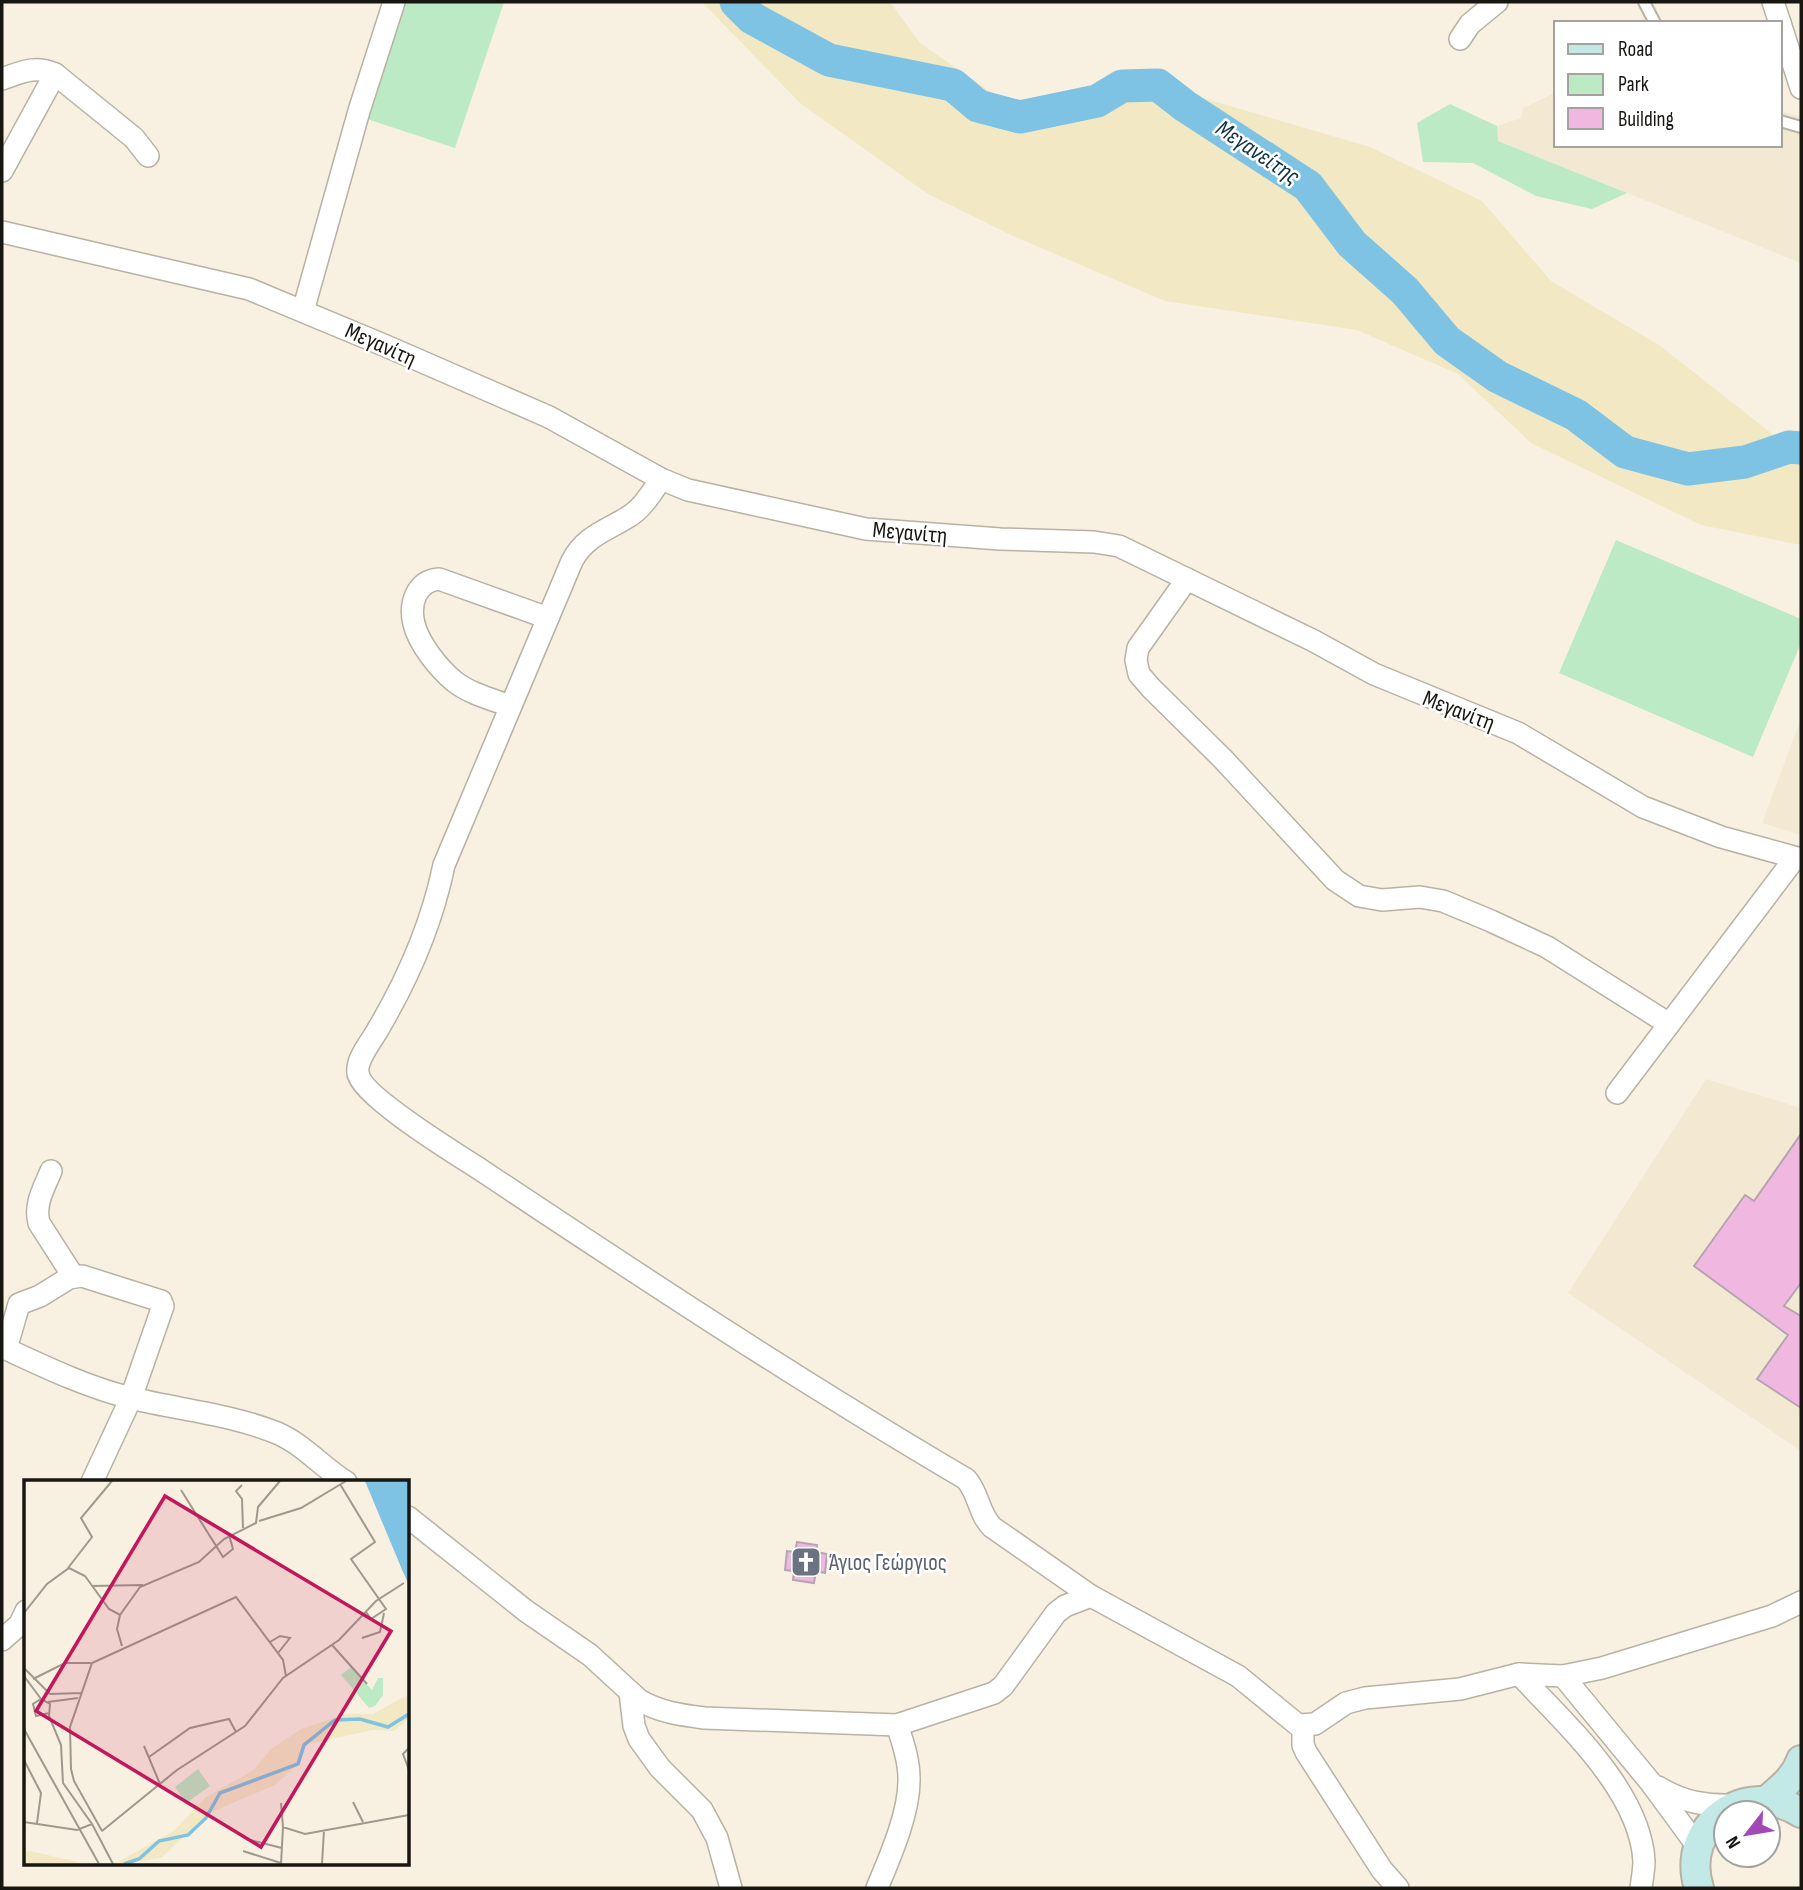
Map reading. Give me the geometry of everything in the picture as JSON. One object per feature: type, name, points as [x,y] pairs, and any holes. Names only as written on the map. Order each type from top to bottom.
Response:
[{"type":"main road","points":[[1768,1799],[1784,1786],[1798,1769],[1801,1760]]},
{"type":"main road","points":[[1782,1804],[1801,1813]]},
{"type":"main road","points":[[1699,1888],[1695,1863],[1698,1847],[1712,1824]]},
{"type":"street","points":[[303,311],[359,111],[394,2]]},
{"type":"street","points":[[1460,39],[1470,24],[1497,2]]},
{"type":"street","points":[[1773,2],[1779,21]]},
{"type":"street","points":[[1782,29],[1801,88]]},
{"type":"street","points":[[2,79],[28,69],[43,68],[55,74],[134,138],[148,156]]},
{"type":"street","points":[[2,172],[55,74]]},
{"type":"street","name":"Μεγανίτη","points":[[2,232],[249,289],[549,416],[661,479],[707,496],[866,529],[1108,544],[1134,552],[1374,674],[1518,733],[1643,807],[1721,837],[1798,858]]},
{"type":"street","points":[[661,479],[639,509],[595,534],[577,550],[444,865],[437,899],[403,984],[363,1055],[357,1071],[360,1081],[369,1091],[410,1123],[661,1290],[966,1479],[972,1486],[988,1522],[1091,1596],[1238,1676],[1293,1722],[1303,1726],[1315,1724],[1346,1703],[1356,1700],[1460,1689],[1519,1674],[1563,1676],[1602,1668],[1772,1616],[1801,1602]]},
{"type":"street","points":[[510,706],[467,690],[440,666],[414,625],[415,594],[421,585],[429,580],[439,579],[548,618]]},
{"type":"street","points":[[1187,579],[1138,648],[1136,660],[1139,674],[1223,759],[1335,880],[1359,896],[1382,900],[1420,897],[1443,901],[1491,921],[1547,947],[1669,1024]]},
{"type":"street","points":[[1618,1093],[1798,858]]},
{"type":"street","points":[[51,1171],[38,1204],[37,1216],[41,1227],[73,1276]]},
{"type":"street","points":[[93,1480],[131,1398],[163,1306],[160,1301],[81,1276],[73,1276],[40,1296],[19,1304],[4,1348],[53,1371],[131,1398],[205,1412],[275,1432],[303,1449],[343,1480]]},
{"type":"street","points":[[410,1519],[526,1611],[590,1655],[649,1706],[691,1716],[897,1725],[994,1693],[1004,1685],[1056,1613],[1065,1606],[1091,1596]]},
{"type":"street","points":[[2,1640],[20,1624],[24,1615]]},
{"type":"street","points":[[1519,1674],[1599,1761],[1616,1785],[1636,1827],[1644,1861],[1641,1888]]},
{"type":"street","points":[[1563,1676],[1651,1783],[1698,1847]]},
{"type":"street","points":[[631,1692],[634,1726],[639,1739],[660,1768],[702,1810],[720,1846],[731,1888]]},
{"type":"street","points":[[877,1888],[899,1827],[908,1791],[907,1757],[897,1725]]},
{"type":"street","points":[[1303,1726],[1303,1745],[1306,1752],[1382,1870],[1398,1888]]},
{"type":"street","points":[[1651,1783],[1689,1802],[1712,1805]]},
{"type":"lane","points":[[1644,2],[1654,21]]},
{"type":"lane","points":[[1782,122],[1801,127]]},
{"type":"shaded area","points":[[1554,93],[1554,147],[1782,147],[1782,111],[1801,116],[1801,263],[1498,141],[1497,126],[1521,118],[1523,108]]},
{"type":"shaded area","points":[[1801,719],[1801,835],[1762,823]]},
{"type":"shaded area","points":[[1706,1079],[1801,1108],[1801,1451],[1568,1293]]},
{"type":"green space","points":[[400,2],[504,2],[455,148],[364,118]]},
{"type":"green space","points":[[1450,104],[1497,126],[1498,141],[1627,193],[1592,209],[1536,196],[1473,163],[1423,162],[1417,123]]},
{"type":"green space","points":[[1616,540],[1801,619],[1801,643],[1753,757],[1559,673]]},
{"type":"sand","points":[[702,2],[890,2],[920,43],[1001,99],[1097,101],[1158,85],[1370,147],[1482,201],[1551,281],[1659,345],[1789,447],[1801,448],[1801,545],[1701,525],[1531,443],[1458,374],[1357,330],[1165,301],[1011,235],[928,194],[801,104]]},
{"type":"building","points":[[1801,1134],[1801,1283],[1784,1306],[1801,1316],[1801,1408],[1757,1379],[1788,1335],[1694,1266],[1745,1195],[1754,1201]]},
{"type":"building","name":"Άγιος Γεώργιος","points":[[797,1542],[817,1545],[816,1552],[827,1554],[825,1573],[816,1571],[814,1583],[793,1580],[794,1571],[785,1570],[787,1551],[795,1552]]},
{"type":"waterway","name":"Μεγανείτης","points":[[736,2],[752,18],[829,60],[953,85],[978,106],[1020,117],[1097,101],[1122,86],[1158,85],[1185,106],[1308,186],[1352,244],[1405,291],[1447,341],[1498,377],[1576,415],[1625,452],[1688,469],[1745,462],[1789,447],[1801,448]]},
{"type":"place","name":"Άγιος Γεώργιος","points":[[806,1562]]}]
